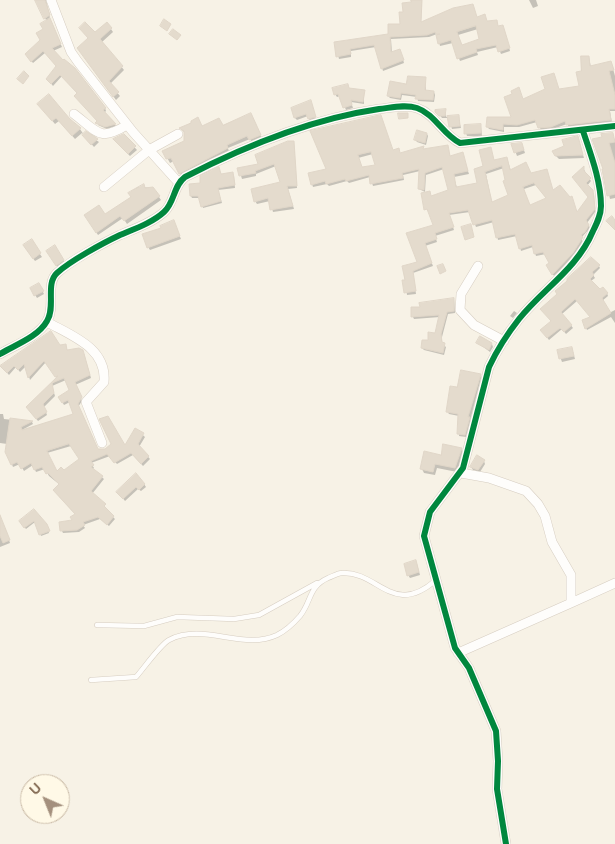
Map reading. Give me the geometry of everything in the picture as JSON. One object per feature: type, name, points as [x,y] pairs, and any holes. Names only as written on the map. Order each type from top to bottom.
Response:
[{"type":"street","points":[[51,0],[71,52],[127,125],[178,182]]},
{"type":"street","points":[[0,354],[28,339],[47,322],[52,306],[52,284],[56,274],[112,239],[164,212],[171,204],[178,182],[213,162],[266,140],[316,123],[396,107],[414,107],[425,111],[452,140],[460,143],[615,126]]},
{"type":"street","points":[[74,114],[102,135],[112,134],[127,125]]},
{"type":"street","points":[[506,844],[497,790],[496,731],[469,668],[455,648],[437,579],[426,548],[425,527],[430,512],[461,473],[477,421],[489,367],[520,318],[557,283],[582,253],[598,222],[601,205],[595,167],[583,131]]},
{"type":"street","points":[[104,187],[149,150],[178,134]]},
{"type":"street","points":[[478,266],[461,294],[460,310],[474,325],[504,341]]},
{"type":"street","points":[[47,322],[89,346],[100,358],[104,382],[86,402],[102,444]]},
{"type":"street","points":[[461,473],[490,478],[526,491],[538,504],[545,516],[552,542],[571,575],[571,603]]},
{"type":"street","points":[[458,653],[615,583]]},
{"type":"lane","points":[[97,625],[144,626],[177,617],[234,619],[259,615],[318,582],[341,572],[356,574],[380,588],[404,595],[425,589],[437,579]]},
{"type":"lane","points":[[90,680],[136,677],[168,640],[198,633],[243,640],[266,640],[284,631],[301,615],[318,582]]},
{"type":"building","points":[[35,0],[45,0],[50,15],[44,19]]},
{"type":"building","points":[[411,0],[422,0],[421,22],[453,8],[473,4],[477,17],[485,14],[487,21],[497,20],[498,26],[503,25],[510,48],[498,52],[496,45],[476,49],[477,52],[457,59],[451,40],[438,44],[436,35],[440,34],[435,32],[427,35],[390,37],[391,52],[400,49],[404,60],[381,69],[374,45],[350,49],[351,54],[336,57],[334,42],[388,34],[388,24],[400,24],[399,12],[403,12],[402,3],[411,2]],"holes":[[[476,26],[479,39],[462,45],[457,32]]]},
{"type":"building","points":[[50,18],[61,44],[52,48],[63,60],[75,68],[106,108],[103,110],[116,124],[105,127],[95,123],[97,121],[74,96],[77,93],[60,75],[51,84],[46,79],[56,66],[43,51],[31,62],[25,54],[40,40],[36,33],[43,29],[40,24]]},
{"type":"building","points":[[164,19],[171,24],[167,31],[160,26]]},
{"type":"building","points":[[85,22],[95,32],[107,22],[112,28],[100,39],[123,66],[109,81],[119,92],[113,97],[77,48],[88,38],[79,28]]},
{"type":"building","points":[[173,29],[181,35],[177,40],[169,34]]},
{"type":"building","points":[[581,56],[589,56],[590,66],[611,61],[614,70],[609,71],[615,95],[615,109],[609,109],[611,120],[566,125],[565,121],[551,127],[538,128],[535,120],[517,125],[503,124],[503,130],[486,127],[487,117],[511,117],[504,97],[512,94],[511,91],[519,87],[523,99],[545,89],[541,77],[554,73],[559,89],[579,86],[576,72],[581,71]]},
{"type":"building","points":[[24,71],[29,76],[23,84],[17,79]]},
{"type":"building","points":[[408,76],[426,77],[425,90],[434,91],[433,100],[415,99],[416,95],[401,93],[400,98],[387,96],[390,81],[406,84]]},
{"type":"building","points":[[348,84],[349,88],[365,90],[363,102],[351,100],[352,105],[343,108],[338,94],[334,95],[332,88]]},
{"type":"building","points":[[49,94],[70,119],[81,128],[72,136],[56,118],[52,121],[37,104]]},
{"type":"building","points":[[311,100],[316,117],[308,119],[306,114],[294,118],[291,108]]},
{"type":"building","points":[[446,109],[445,116],[439,116],[435,112],[435,110]]},
{"type":"building","points":[[251,113],[261,135],[249,140],[247,136],[227,145],[228,148],[179,174],[171,158],[166,159],[162,151],[184,141],[184,131],[179,128],[191,123],[191,121],[198,117],[202,126],[219,118],[223,125]]},
{"type":"building","points":[[398,113],[408,113],[408,118],[399,119]]},
{"type":"building","points":[[381,115],[393,150],[399,148],[400,153],[424,146],[423,149],[448,145],[450,156],[463,152],[468,171],[454,174],[456,187],[477,183],[474,169],[483,166],[479,150],[491,147],[494,160],[507,157],[510,170],[526,162],[531,173],[547,169],[553,190],[560,185],[570,197],[572,196],[577,212],[588,197],[572,177],[584,166],[584,171],[591,178],[586,183],[593,190],[595,209],[586,220],[589,225],[581,235],[583,237],[573,253],[552,275],[546,265],[549,263],[543,252],[534,254],[532,245],[519,249],[515,234],[496,238],[492,220],[473,225],[468,210],[449,213],[454,227],[435,233],[437,239],[425,243],[432,263],[413,271],[416,291],[404,293],[402,280],[405,280],[402,266],[417,262],[406,233],[433,225],[427,209],[424,210],[421,193],[430,191],[431,196],[448,190],[442,167],[425,173],[424,190],[418,189],[419,169],[402,173],[403,178],[370,184],[369,175],[346,181],[345,179],[326,184],[325,181],[311,185],[308,173],[326,169],[310,131]],"holes":[[[371,152],[375,165],[362,167],[358,155]],[[502,166],[505,180],[503,181],[508,195],[492,202],[485,172]],[[534,183],[546,198],[530,205],[523,187]]]},
{"type":"building","points":[[459,115],[460,126],[449,127],[447,116]]},
{"type":"building","points":[[481,124],[481,133],[464,134],[464,125]]},
{"type":"building","points":[[417,130],[427,133],[425,143],[414,140]]},
{"type":"building","points":[[86,131],[98,139],[91,145],[82,135]]},
{"type":"building","points":[[613,133],[615,142],[609,143],[615,163],[615,194],[607,196],[603,169],[592,139],[602,137],[601,134]]},
{"type":"building","points":[[124,134],[136,146],[128,154],[113,139]]},
{"type":"building","points":[[578,136],[583,155],[555,156],[552,151],[564,146],[562,140]]},
{"type":"building","points":[[288,141],[294,141],[297,186],[287,186],[293,206],[270,210],[268,198],[254,202],[251,189],[280,182],[274,164],[255,171],[256,173],[239,176],[237,168],[258,164],[255,155]]},
{"type":"building","points":[[522,143],[524,150],[514,153],[511,144]]},
{"type":"building","points":[[219,167],[221,174],[233,172],[235,185],[218,188],[221,201],[201,207],[198,196],[190,196],[189,184],[200,183],[200,176]]},
{"type":"building","points":[[144,184],[145,188],[153,187],[160,196],[124,221],[120,216],[96,233],[84,215],[99,205],[105,214],[131,197],[128,193]]},
{"type":"building","points":[[612,216],[615,220],[615,230],[606,221]]},
{"type":"building","points":[[174,220],[180,236],[147,248],[142,234],[161,228],[160,226]]},
{"type":"building","points":[[471,224],[474,237],[465,240],[461,227]]},
{"type":"building","points":[[32,239],[41,253],[33,259],[23,245]]},
{"type":"building","points":[[55,245],[64,260],[56,266],[46,251]]},
{"type":"building","points":[[591,257],[600,265],[592,272],[594,275],[590,279],[600,289],[603,287],[608,293],[602,298],[611,313],[585,329],[582,320],[590,317],[575,299],[561,312],[572,325],[564,332],[560,328],[547,338],[540,330],[551,321],[540,309],[557,294],[555,291]]},
{"type":"building","points":[[443,264],[446,271],[440,274],[437,266]]},
{"type":"building","points":[[39,283],[44,291],[34,296],[30,288]]},
{"type":"building","points":[[454,298],[454,311],[447,312],[441,334],[442,342],[445,343],[443,353],[421,348],[422,340],[428,340],[428,332],[435,333],[439,315],[411,317],[411,307],[420,307],[419,303]]},
{"type":"building","points":[[51,331],[60,345],[66,344],[67,350],[79,348],[83,350],[90,375],[75,382],[82,397],[78,404],[98,449],[105,449],[111,444],[99,419],[108,416],[125,445],[135,428],[144,433],[138,444],[149,456],[141,464],[131,453],[114,463],[107,454],[91,461],[94,465],[91,467],[103,476],[91,491],[106,504],[104,506],[114,516],[107,525],[98,517],[83,522],[85,525],[77,530],[60,531],[59,522],[72,520],[70,517],[75,514],[53,490],[59,484],[48,473],[46,474],[42,467],[34,470],[31,463],[21,469],[17,462],[11,465],[5,452],[10,418],[33,421],[21,427],[22,430],[73,414],[68,400],[62,403],[58,397],[69,390],[64,378],[52,383],[54,393],[43,404],[47,412],[36,419],[26,407],[58,376],[55,377],[44,361],[28,378],[24,364],[18,370],[14,366],[7,373],[0,366]],"holes":[[[69,444],[79,459],[64,470],[61,467],[57,471],[47,451]]]},
{"type":"building","points":[[480,336],[492,343],[489,350],[476,343]]},
{"type":"building","points":[[572,347],[574,356],[559,359],[557,350]]},
{"type":"building","points":[[461,370],[481,374],[468,417],[470,417],[465,435],[457,434],[458,414],[446,412],[450,386],[457,387]]},
{"type":"building","points":[[443,444],[462,448],[455,468],[435,464],[433,472],[420,469],[424,451],[441,455]]},
{"type":"building","points":[[477,455],[485,460],[478,470],[470,467]]},
{"type":"building","points":[[136,473],[145,484],[139,490],[136,487],[123,499],[116,492]]},
{"type":"building","points":[[34,509],[47,524],[50,531],[39,535],[34,521],[24,528],[19,521]]},
{"type":"building","points":[[0,515],[10,540],[3,543],[0,536]]},
{"type":"building","points":[[416,560],[419,572],[407,576],[404,564]]},
{"type":"cycle path","points":[[0,354],[26,340],[43,327],[50,315],[53,278],[63,268],[96,247],[159,216],[168,208],[178,185],[185,177],[255,144],[279,135],[328,119],[403,106],[423,111],[460,143],[615,126]]},
{"type":"cycle path","points":[[506,844],[497,789],[496,731],[469,668],[455,648],[424,536],[430,512],[463,468],[489,367],[496,354],[519,319],[578,256],[599,219],[601,197],[595,168],[583,131]]}]
